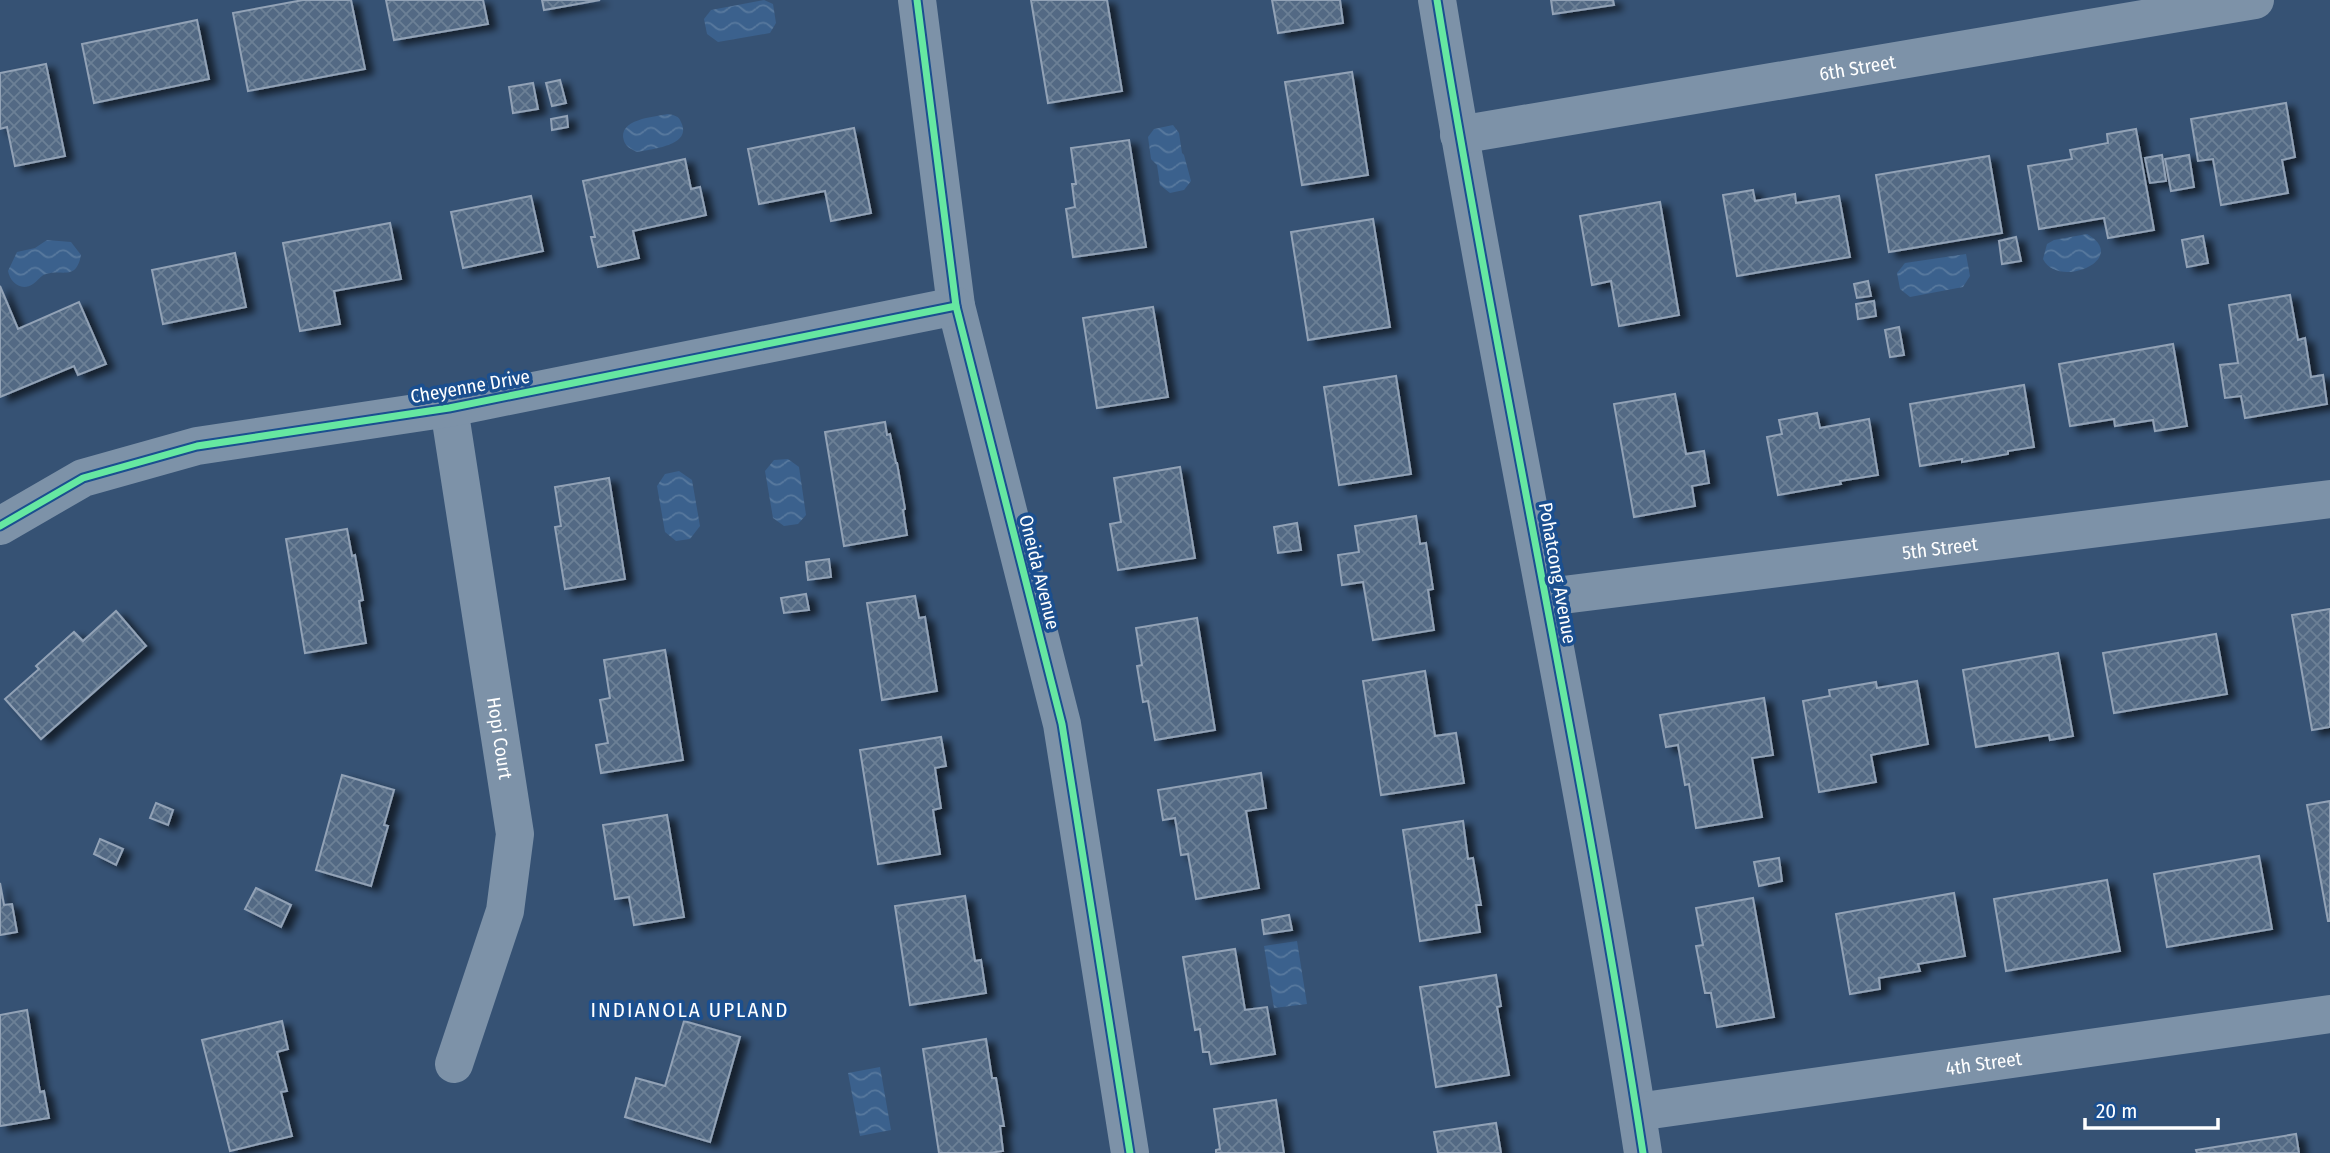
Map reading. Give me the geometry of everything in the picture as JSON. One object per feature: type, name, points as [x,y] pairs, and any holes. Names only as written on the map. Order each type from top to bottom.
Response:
[{"type":"street","name":"Oneida Avenue","points":[[916,0],[956,306],[1062,724],[1130,1153]]},
{"type":"street","name":"Pohatcong Avenue","points":[[1437,0],[1459,135],[1547,597],[1643,1153]]},
{"type":"street","name":"6th Street","points":[[1459,135],[2255,0]]},
{"type":"street","name":"Cheyenne Drive","points":[[0,526],[83,478],[185,450],[449,408],[956,306]]},
{"type":"street","name":"Hopi Court","points":[[449,408],[515,834],[505,911],[454,1064]]},
{"type":"street","name":"5th Street","points":[[1547,597],[2330,499]]},
{"type":"street","name":"4th Street","points":[[1637,1112],[2330,1014]]},
{"type":"water","points":[[764,0],[773,4],[776,23],[770,33],[718,42],[707,34],[704,19],[711,10]]},
{"type":"water","points":[[668,114],[678,117],[681,122],[683,130],[676,141],[660,148],[637,152],[626,145],[623,134],[631,124]]},
{"type":"water","points":[[1173,125],[1179,133],[1191,181],[1184,190],[1170,193],[1160,185],[1157,165],[1151,159],[1148,137],[1154,129]]},
{"type":"water","points":[[2087,234],[2098,244],[2101,253],[2087,268],[2062,272],[2051,268],[2043,259],[2047,244],[2054,240]]},
{"type":"water","points":[[47,240],[71,242],[81,255],[76,268],[68,272],[46,274],[29,286],[17,285],[8,271],[17,252],[35,248]]},
{"type":"water","points":[[1966,254],[1970,276],[1963,287],[1910,297],[1900,289],[1897,273],[1905,263]]},
{"type":"water","points":[[788,459],[799,467],[806,515],[798,524],[784,526],[773,518],[765,471],[774,460]]},
{"type":"water","points":[[679,471],[692,480],[700,526],[690,539],[676,541],[665,532],[657,486],[665,474]]},
{"type":"water","points":[[1297,941],[1307,1004],[1274,1008],[1264,946]]},
{"type":"water","points":[[880,1067],[891,1130],[860,1136],[848,1073]]},
{"type":"building","points":[[303,0],[351,0],[365,69],[248,91],[233,13]]},
{"type":"building","points":[[386,0],[483,0],[488,24],[394,40]]},
{"type":"building","points":[[542,0],[600,0],[544,10]]},
{"type":"building","points":[[1031,0],[1107,0],[1122,91],[1048,103]]},
{"type":"building","points":[[1272,0],[1340,0],[1343,23],[1278,33]]},
{"type":"building","points":[[1551,0],[1613,0],[1614,5],[1553,14]]},
{"type":"building","points":[[197,20],[209,79],[94,103],[82,44]]},
{"type":"building","points":[[46,64],[65,156],[15,166],[7,127],[0,129],[0,73]]},
{"type":"building","points":[[1352,72],[1368,175],[1302,185],[1285,82]]},
{"type":"building","points":[[560,80],[566,103],[552,106],[546,83]]},
{"type":"building","points":[[533,83],[538,109],[513,113],[509,87]]},
{"type":"building","points":[[2286,103],[2295,157],[2282,160],[2288,193],[2221,205],[2213,159],[2198,161],[2191,119]]},
{"type":"building","points":[[567,116],[568,127],[552,130],[551,119]]},
{"type":"building","points":[[854,128],[871,213],[831,221],[825,191],[759,204],[748,149]]},
{"type":"building","points":[[2136,129],[2154,230],[2108,238],[2104,218],[2039,229],[2028,166],[2072,159],[2070,150],[2108,143],[2107,134]]},
{"type":"building","points":[[1129,140],[1146,247],[1073,257],[1066,209],[1075,207],[1072,184],[1076,184],[1071,148]]},
{"type":"building","points":[[2162,155],[2166,181],[2150,183],[2145,158]]},
{"type":"building","points":[[2189,155],[2194,187],[2171,191],[2165,159]]},
{"type":"building","points":[[1989,156],[2002,233],[1889,252],[1876,175]]},
{"type":"building","points":[[685,159],[691,189],[700,187],[706,215],[633,231],[639,258],[598,267],[591,237],[595,237],[583,181]]},
{"type":"building","points":[[1753,190],[1755,201],[1795,194],[1796,203],[1839,196],[1850,257],[1737,276],[1723,195]]},
{"type":"building","points":[[531,196],[543,251],[463,268],[451,212]]},
{"type":"building","points":[[1660,202],[1679,315],[1619,326],[1611,281],[1592,285],[1580,216]]},
{"type":"building","points":[[1373,219],[1390,327],[1308,340],[1291,232]]},
{"type":"building","points":[[390,223],[401,279],[334,291],[340,324],[300,331],[283,243]]},
{"type":"building","points":[[2203,236],[2208,263],[2187,267],[2182,240]]},
{"type":"building","points":[[2016,237],[2021,261],[2002,264],[1999,241]]},
{"type":"building","points":[[235,253],[246,307],[163,324],[152,270]]},
{"type":"building","points":[[1868,281],[1871,296],[1857,298],[1854,284]]},
{"type":"building","points":[[0,286],[18,329],[79,302],[106,364],[78,375],[74,366],[0,397]]},
{"type":"building","points":[[2290,295],[2298,340],[2305,338],[2311,377],[2323,375],[2327,404],[2245,418],[2241,396],[2225,398],[2220,365],[2238,363],[2229,305]]},
{"type":"building","points":[[1874,301],[1876,316],[1858,319],[1856,304]]},
{"type":"building","points":[[1153,307],[1168,397],[1097,408],[1083,318]]},
{"type":"building","points":[[1899,327],[1904,355],[1890,357],[1885,330]]},
{"type":"building","points":[[2173,344],[2187,426],[2155,431],[2153,420],[2115,426],[2114,419],[2070,426],[2059,364]]},
{"type":"building","points":[[1396,376],[1411,474],[1339,485],[1324,387]]},
{"type":"building","points":[[2024,385],[2034,447],[1962,462],[1962,459],[1920,466],[1910,404]]},
{"type":"building","points":[[1675,394],[1686,454],[1704,451],[1709,483],[1692,486],[1695,506],[1634,517],[1614,404]]},
{"type":"building","points":[[1817,413],[1820,428],[1869,419],[1878,475],[1778,495],[1767,437],[1782,434],[1779,420]]},
{"type":"building","points":[[885,422],[897,463],[907,535],[844,546],[825,432]]},
{"type":"building","points":[[1180,467],[1195,558],[1118,570],[1110,524],[1121,522],[1114,478]]},
{"type":"building","points":[[609,478],[625,579],[565,589],[555,527],[561,526],[555,487]]},
{"type":"building","points":[[1416,516],[1420,544],[1426,543],[1433,589],[1428,590],[1434,630],[1373,640],[1363,582],[1342,585],[1338,555],[1359,552],[1355,526]]},
{"type":"building","points":[[1297,523],[1301,550],[1278,553],[1274,527]]},
{"type":"building","points":[[347,529],[363,600],[359,601],[366,643],[305,653],[286,539]]},
{"type":"building","points":[[829,559],[831,577],[808,580],[806,562]]},
{"type":"building","points":[[806,594],[809,610],[784,613],[781,598]]},
{"type":"building","points":[[915,596],[919,618],[925,617],[937,691],[882,700],[867,603]]},
{"type":"building","points":[[2330,609],[2330,727],[2312,730],[2292,615]]},
{"type":"building","points":[[116,611],[146,646],[41,739],[5,699],[39,669],[36,666],[74,632],[83,641]]},
{"type":"building","points":[[1197,618],[1215,730],[1155,740],[1148,701],[1143,702],[1137,666],[1142,665],[1136,628]]},
{"type":"building","points":[[2216,634],[2227,694],[2114,713],[2103,653]]},
{"type":"building","points":[[665,650],[683,760],[601,773],[596,745],[608,743],[600,700],[610,698],[604,660]]},
{"type":"building","points":[[2058,653],[2073,736],[2050,740],[2049,735],[1976,747],[1963,670]]},
{"type":"building","points":[[1425,671],[1435,736],[1456,733],[1464,783],[1381,795],[1363,681]]},
{"type":"building","points":[[1917,681],[1928,744],[1871,755],[1876,782],[1819,792],[1803,701],[1830,696],[1829,690],[1876,682],[1877,688]]},
{"type":"building","points":[[1764,698],[1773,755],[1752,758],[1762,817],[1696,828],[1689,784],[1685,785],[1678,745],[1666,747],[1660,715]]},
{"type":"building","points":[[941,737],[946,766],[935,768],[941,808],[933,810],[940,854],[878,864],[860,750]]},
{"type":"building","points":[[1261,773],[1266,808],[1246,811],[1259,888],[1196,899],[1188,854],[1181,855],[1175,818],[1163,820],[1158,790]]},
{"type":"building","points":[[342,775],[394,790],[384,825],[388,826],[371,886],[316,870]]},
{"type":"building","points":[[2330,801],[2330,921],[2328,921],[2307,805]]},
{"type":"building","points":[[156,803],[173,810],[168,825],[150,818]]},
{"type":"building","points":[[667,815],[684,917],[634,925],[629,897],[615,899],[603,825]]},
{"type":"building","points":[[1463,821],[1468,859],[1473,858],[1481,905],[1476,905],[1480,932],[1420,941],[1403,830]]},
{"type":"building","points":[[100,839],[123,849],[116,865],[94,854]]},
{"type":"building","points":[[2259,856],[2272,929],[2167,947],[2154,874]]},
{"type":"building","points":[[1779,858],[1782,881],[1759,886],[1754,862]]},
{"type":"building","points":[[2107,880],[2120,951],[2006,971],[1994,899]]},
{"type":"building","points":[[0,883],[4,905],[12,904],[17,932],[0,935]]},
{"type":"building","points":[[256,888],[291,905],[281,927],[245,909]]},
{"type":"building","points":[[1954,893],[1965,956],[1918,964],[1920,971],[1879,978],[1880,989],[1850,994],[1836,914]]},
{"type":"building","points":[[965,896],[975,961],[981,960],[986,993],[910,1005],[895,906]]},
{"type":"building","points":[[1753,898],[1774,1017],[1717,1027],[1711,993],[1705,993],[1696,946],[1703,945],[1696,908]]},
{"type":"building","points":[[1289,915],[1292,930],[1264,934],[1262,920]]},
{"type":"building","points":[[1235,949],[1245,1010],[1267,1007],[1275,1054],[1211,1064],[1209,1052],[1203,1052],[1200,1029],[1195,1030],[1183,957]]},
{"type":"building","points":[[1496,975],[1501,1006],[1497,1007],[1509,1075],[1436,1087],[1420,987]]},
{"type":"building","points":[[27,1010],[40,1092],[44,1091],[49,1118],[0,1126],[0,1015]]},
{"type":"building","points":[[282,1021],[288,1049],[277,1052],[287,1091],[281,1092],[292,1136],[230,1151],[202,1040]]},
{"type":"building","points":[[684,1021],[740,1037],[710,1142],[625,1117],[636,1078],[665,1086]]},
{"type":"building","points":[[986,1039],[1004,1126],[1000,1126],[1003,1151],[939,1153],[923,1049]]},
{"type":"building","points":[[1276,1100],[1284,1153],[1216,1153],[1216,1150],[1220,1149],[1214,1109]]},
{"type":"building","points":[[1496,1123],[1501,1153],[1438,1153],[1434,1132]]},
{"type":"building","points":[[2296,1134],[2299,1153],[2197,1153],[2196,1150]]},
{"type":"cycle path","points":[[917,0],[956,306],[1062,724],[1130,1153]]},
{"type":"cycle path","points":[[1437,0],[1487,288],[1595,864],[1643,1153]]},
{"type":"cycle path","points":[[0,526],[83,478],[197,446],[449,408],[956,306]]},
{"type":"district","name":"INDIANOLA UPLAND","points":[[690,1010]]}]
